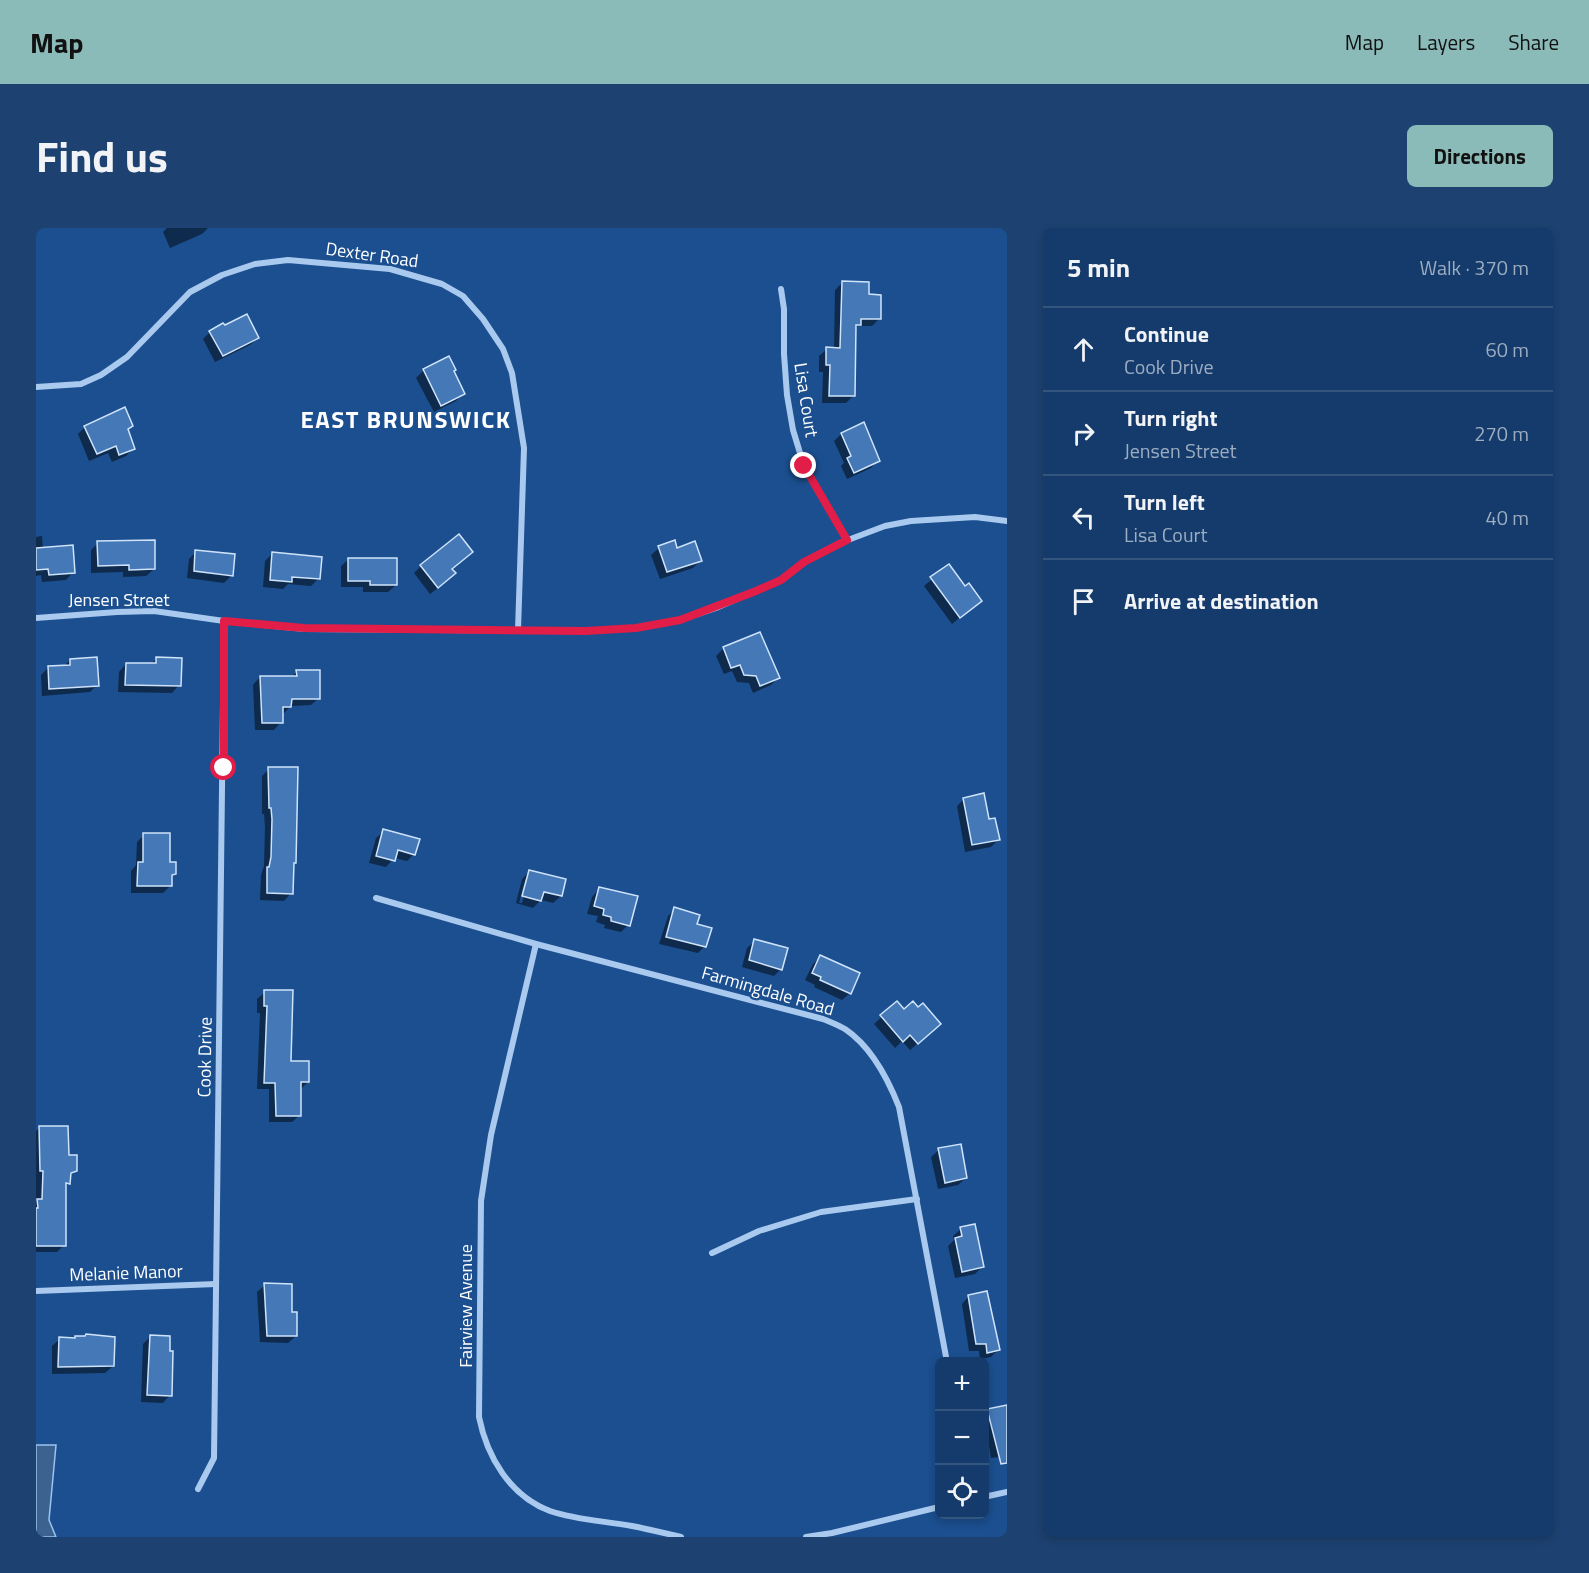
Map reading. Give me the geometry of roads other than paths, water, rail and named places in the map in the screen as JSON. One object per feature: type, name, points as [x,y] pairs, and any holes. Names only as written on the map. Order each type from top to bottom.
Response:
[{"type":"street","name":"Dexter Road","points":[[36,387],[81,384],[101,375],[127,357],[190,292],[222,274],[255,264],[288,260],[390,269],[442,284],[463,296],[483,319],[503,349],[512,373],[524,448],[518,630]]},
{"type":"street","name":"Lisa Court","points":[[781,289],[784,309],[786,385],[793,430],[804,466],[847,540]]},
{"type":"street","name":"Jensen Street","points":[[36,618],[154,611],[224,621],[304,628],[585,631],[636,628],[680,620],[716,608],[781,580],[804,562],[847,540],[885,526],[911,521],[975,517],[1007,521]]},
{"type":"street","name":"Cook Drive","points":[[198,1489],[214,1458],[224,621]]},
{"type":"street","name":"Farmingdale Road","points":[[376,898],[536,944],[823,1019],[845,1029],[874,1060],[889,1082],[900,1107],[946,1357]]},
{"type":"street","name":"Fairview Avenue","points":[[536,944],[491,1135],[481,1201],[479,1417],[482,1433],[499,1470],[516,1489],[534,1503],[568,1516],[633,1526],[681,1537]]},
{"type":"street","points":[[712,1253],[759,1231],[821,1212],[917,1199]]},
{"type":"street","name":"Melanie Manor","points":[[36,1291],[216,1284]]},
{"type":"street","points":[[989,1496],[1007,1492]]},
{"type":"street","points":[[806,1537],[832,1535],[935,1508]]},
{"type":"water","points":[[36,1445],[56,1445],[49,1520],[56,1537],[36,1537]]},
{"type":"district","name":"EAST BRUNSWICK","points":[[406,420]]}]
